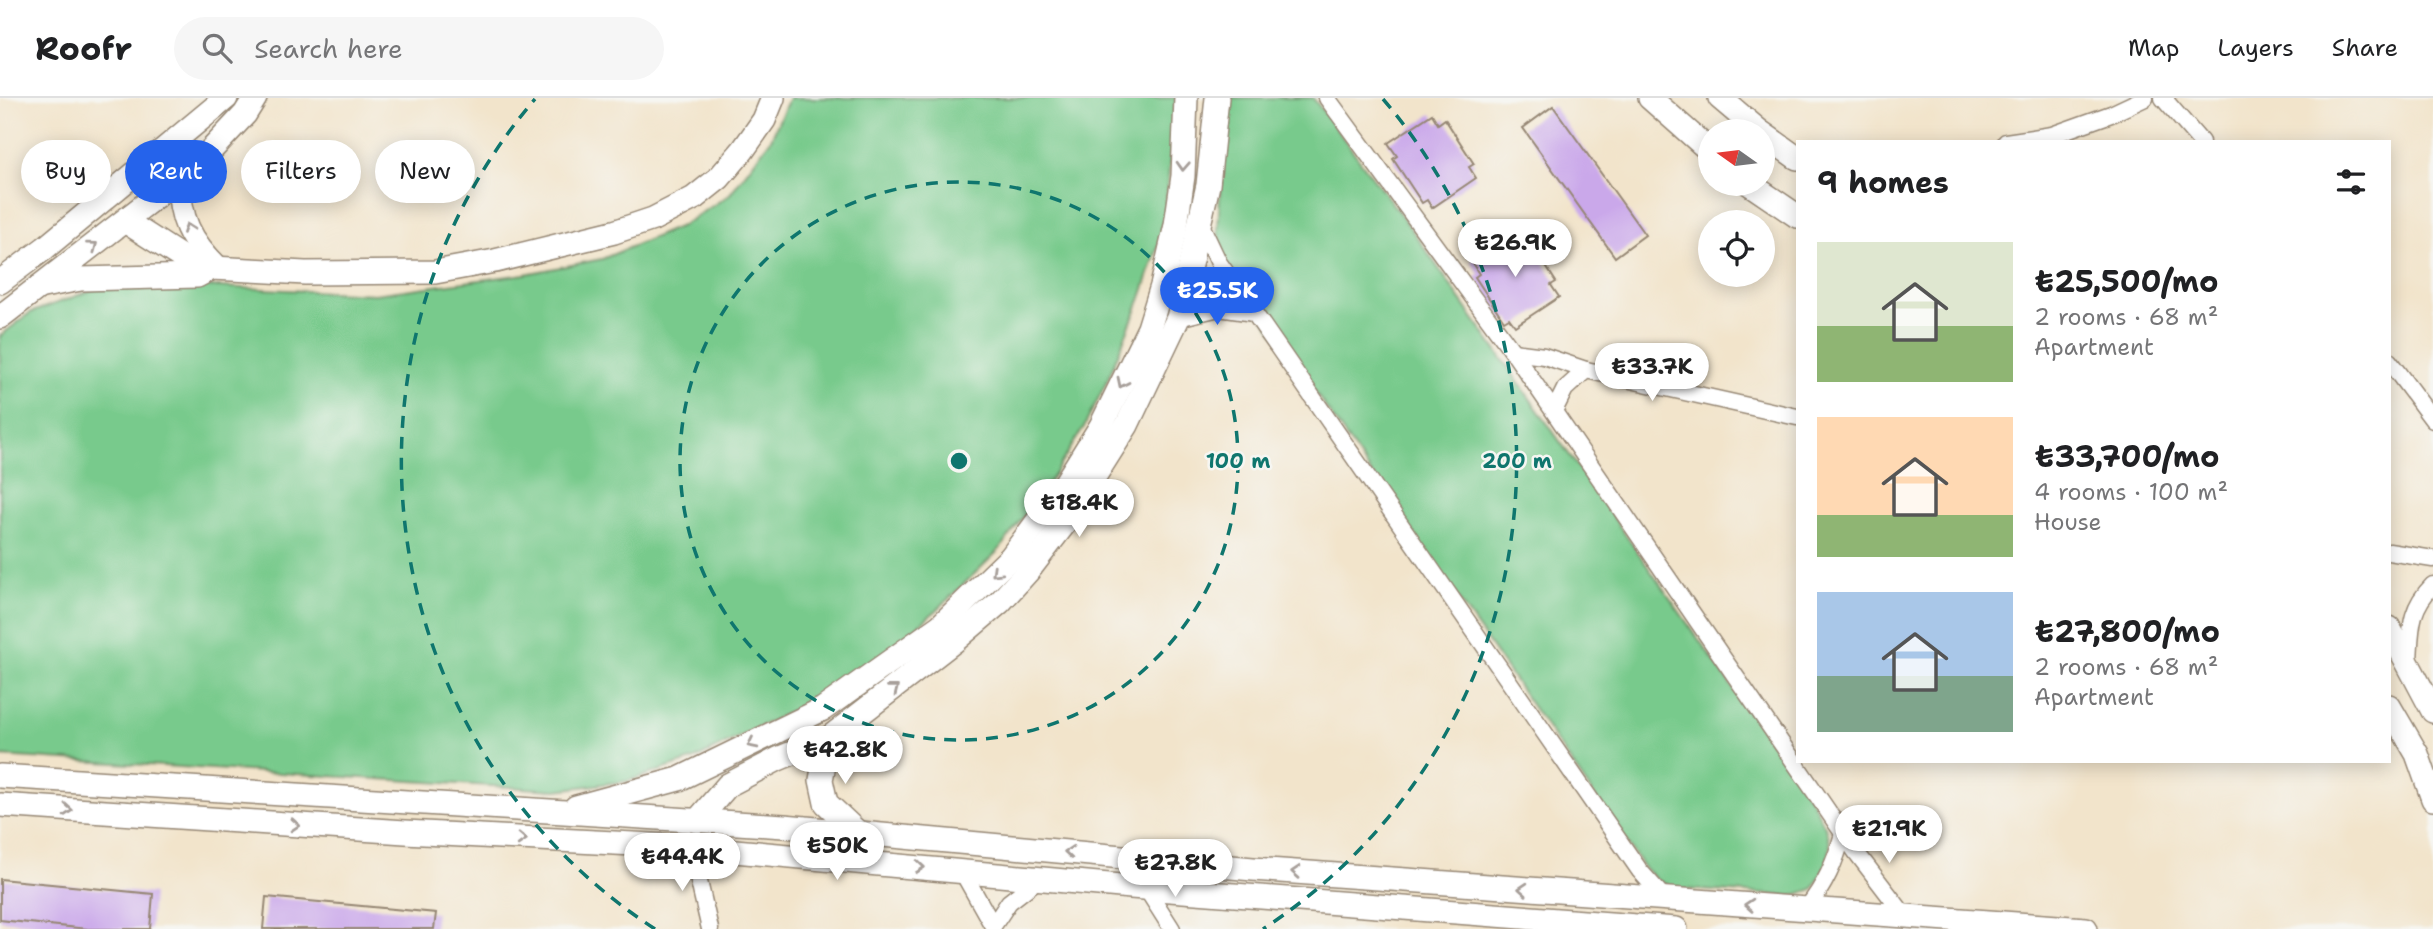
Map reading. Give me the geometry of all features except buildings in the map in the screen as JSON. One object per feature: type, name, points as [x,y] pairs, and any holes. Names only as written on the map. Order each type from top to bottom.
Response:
[{"type":"street","points":[[0,282],[66,231],[226,98]]},
{"type":"street","points":[[221,140],[246,114],[255,98]]},
{"type":"street","points":[[125,222],[192,264],[215,268],[305,273],[435,272],[553,249],[614,232],[653,219],[694,198],[719,178],[743,150],[764,120],[774,98]]},
{"type":"street","points":[[556,812],[679,779],[823,709],[940,626],[1011,557],[1061,490],[1101,426],[1149,328],[1176,225],[1183,176],[1186,98]]},
{"type":"street","points":[[697,821],[728,786],[778,759],[829,738],[953,642],[1000,602],[1028,571],[1072,513],[1127,425],[1178,318],[1201,225],[1217,98]]},
{"type":"street","points":[[1328,98],[1513,352],[1843,834],[1905,916]]},
{"type":"street","points":[[1650,98],[1698,140]]},
{"type":"street","points":[[1720,98],[1745,119]]},
{"type":"street","points":[[2019,140],[2052,135],[2111,114],[2145,98]]},
{"type":"street","points":[[2163,98],[2199,140]]},
{"type":"street","points":[[1775,142],[1796,157]]},
{"type":"street","points":[[1768,196],[1796,215]]},
{"type":"street","points":[[0,317],[148,203]]},
{"type":"street","points":[[180,203],[188,233],[215,268]]},
{"type":"street","points":[[1201,225],[1219,262],[1254,313],[1640,871],[1665,899]]},
{"type":"street","points":[[40,286],[81,279],[197,276],[215,268]]},
{"type":"street","points":[[1178,318],[1219,308],[1254,313]]},
{"type":"street","points":[[1513,352],[1544,356],[1586,370],[1796,417]]},
{"type":"street","points":[[2391,364],[2433,419]]},
{"type":"street","points":[[1554,411],[1565,389],[1586,370]]},
{"type":"street","points":[[2391,552],[2433,559]]},
{"type":"street","points":[[2408,664],[2412,616],[2419,600],[2433,585]]},
{"type":"street","points":[[2391,632],[2433,711]]},
{"type":"street","points":[[2391,709],[2417,754],[2433,799]]},
{"type":"street","points":[[829,738],[821,780],[826,803],[858,833]]},
{"type":"street","points":[[0,776],[697,821],[1253,869],[2086,929]]},
{"type":"street","points":[[0,805],[405,832],[691,847],[1146,888],[1676,929]]},
{"type":"street","points":[[1806,909],[1821,890],[1835,864],[1843,834]]},
{"type":"street","points":[[691,847],[710,929]]},
{"type":"street","points":[[962,871],[993,928],[1009,902],[1040,878]]},
{"type":"street","points":[[1146,888],[1172,929]]},
{"type":"green space","points":[[789,98],[1176,98],[1163,232],[1141,298],[1107,381],[1084,427],[1053,476],[999,550],[937,610],[881,656],[811,701],[695,759],[628,781],[556,790],[0,756],[0,336],[30,313],[98,288],[174,285],[375,294],[525,274],[602,259],[681,226],[729,195],[771,139]]},
{"type":"green space","points":[[1225,98],[1313,98],[1404,219],[1810,798],[1824,824],[1830,843],[1827,862],[1813,889],[1792,896],[1683,889],[1662,883],[1644,868],[1223,259],[1218,231]]}]
